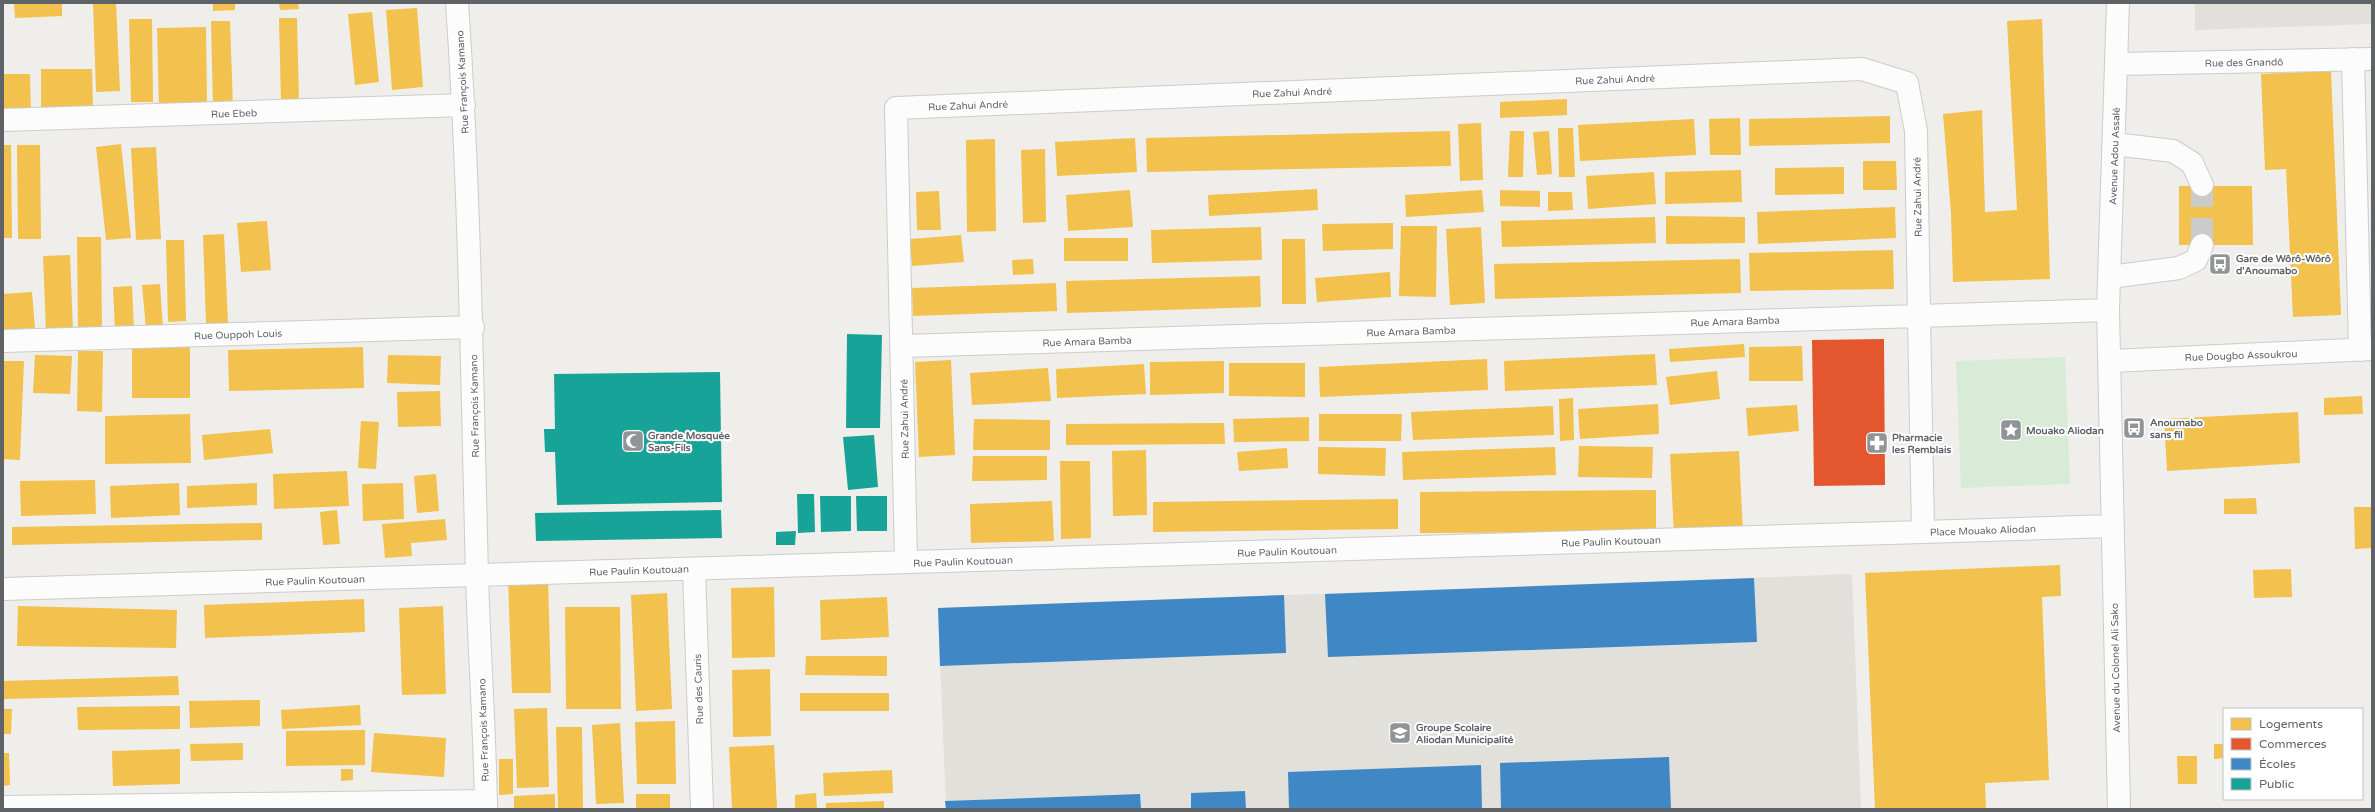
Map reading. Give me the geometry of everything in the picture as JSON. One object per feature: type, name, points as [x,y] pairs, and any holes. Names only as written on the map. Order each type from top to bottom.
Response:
[{"type":"street","name":"Rue François Kamano","points":[[457,3],[464,106],[473,327],[477,575],[486,805]]},
{"type":"street","name":"Avenue Adou Assalé","points":[[2108,310],[2118,3]]},
{"type":"street","name":"Rue des Gnandô","points":[[2117,64],[2362,59]]},
{"type":"street","points":[[2362,59],[2366,350]]},
{"type":"street","name":"Rue Zahui André","points":[[906,562],[903,346],[896,108],[1862,69],[1907,83],[1916,131],[1920,316]]},
{"type":"street","name":"Rue Ebeb","points":[[3,120],[464,106]]},
{"type":"street","points":[[2114,144],[2173,151],[2192,163],[2202,186]]},
{"type":"street","points":[[2110,277],[2179,268],[2196,260],[2202,245]]},
{"type":"street","points":[[1920,316],[2108,310],[2111,361],[2112,526]]},
{"type":"street","name":"Rue Amara Bamba","points":[[903,346],[1920,316]]},
{"type":"street","name":"Place Mouako Aliodan","points":[[1920,316],[1923,532],[2112,526]]},
{"type":"street","name":"Rue Ouppoh Louis","points":[[3,341],[473,327]]},
{"type":"street","name":"Rue Dougbo Assoukrou","points":[[2111,361],[2366,350]]},
{"type":"street","name":"Avenue du Colonel Ali Sako","points":[[2112,526],[2119,809]]},
{"type":"street","name":"Rue Paulin Koutouan","points":[[3,589],[1923,532]]},
{"type":"street","name":"Rue des Cauris","points":[[694,568],[702,809]]},
{"type":"street","points":[[3,807],[486,805]]},
{"type":"shaded area","points":[[2195,3],[2372,3],[2372,24],[2195,30]]},
{"type":"shaded area","name":"Groupe Scolaire Aliodan Municipalité","points":[[1852,574],[1861,809],[946,809],[938,608]]},
{"type":"green space","points":[[2065,357],[2070,484],[1961,488],[1956,361]]},
{"type":"building: Logements","points":[[14,3],[62,3],[62,16],[15,18]]},
{"type":"building: Logements","points":[[93,3],[116,3],[120,91],[96,92]]},
{"type":"building: Logements","points":[[213,3],[235,3],[235,10],[213,11]]},
{"type":"building: Logements","points":[[279,3],[298,3],[299,9],[280,10]]},
{"type":"building: Logements","points":[[417,8],[423,87],[392,90],[386,10]]},
{"type":"building: Logements","points":[[372,12],[379,82],[355,85],[348,14]]},
{"type":"building: Logements","points":[[279,18],[297,18],[299,102],[281,102]]},
{"type":"building: Logements","points":[[129,19],[152,19],[153,102],[131,102]]},
{"type":"building: Logements","points":[[2042,19],[2050,279],[1953,282],[1951,213],[1943,114],[1982,110],[1985,212],[2017,210],[2007,21]]},
{"type":"building: Logements","points":[[211,21],[230,21],[233,107],[213,107]]},
{"type":"building: Logements","points":[[206,27],[207,107],[159,109],[157,28]]},
{"type":"building: Logements","points":[[41,69],[92,69],[93,108],[41,108]]},
{"type":"building: Logements","points":[[2331,71],[2341,315],[2293,317],[2286,169],[2265,170],[2261,74]]},
{"type":"building: Logements","points":[[3,74],[30,74],[31,113],[3,113]]},
{"type":"building: Logements","points":[[1567,99],[1567,115],[1500,118],[1500,102]]},
{"type":"building: Logements","points":[[1890,116],[1890,143],[1749,146],[1749,119]]},
{"type":"building: Logements","points":[[1740,118],[1741,155],[1710,155],[1709,119]]},
{"type":"building: Logements","points":[[1694,119],[1696,155],[1580,161],[1578,125]]},
{"type":"building: Logements","points":[[1481,123],[1483,180],[1460,181],[1458,124]]},
{"type":"building: Logements","points":[[1558,128],[1573,128],[1575,177],[1559,177]]},
{"type":"building: Logements","points":[[1450,131],[1451,166],[1147,172],[1146,138]]},
{"type":"building: Logements","points":[[1510,131],[1524,131],[1523,177],[1508,177]]},
{"type":"building: Logements","points":[[1549,131],[1552,174],[1537,175],[1533,132]]},
{"type":"building: Logements","points":[[1135,138],[1137,172],[1057,176],[1055,142]]},
{"type":"building: Logements","points":[[995,139],[996,231],[967,232],[966,140]]},
{"type":"building: Logements","points":[[121,144],[131,238],[106,240],[96,147]]},
{"type":"building: Logements","points":[[3,145],[11,145],[12,238],[3,238]]},
{"type":"building: Logements","points":[[17,145],[40,145],[41,239],[18,239]]},
{"type":"building: Logements","points":[[156,147],[161,239],[136,240],[131,148]]},
{"type":"building: Logements","points":[[1045,149],[1046,222],[1023,223],[1021,150]]},
{"type":"building: Logements","points":[[1863,161],[1896,161],[1897,190],[1863,190]]},
{"type":"building: Logements","points":[[1844,167],[1844,194],[1775,195],[1775,168]]},
{"type":"building: Logements","points":[[1741,170],[1742,202],[1665,204],[1665,172]]},
{"type":"building: Logements","points":[[1654,172],[1656,204],[1588,209],[1586,176]]},
{"type":"building: Logements","points":[[2179,186],[2252,186],[2253,245],[2179,245]]},
{"type":"building: Logements","points":[[1317,189],[1318,210],[1209,216],[1208,195]]},
{"type":"building: Logements","points":[[1130,190],[1133,227],[1068,231],[1066,195]]},
{"type":"building: Logements","points":[[1482,190],[1484,212],[1406,217],[1405,195]]},
{"type":"building: Logements","points":[[1500,190],[1540,191],[1540,207],[1500,206]]},
{"type":"building: Logements","points":[[939,191],[941,230],[917,230],[916,192]]},
{"type":"building: Logements","points":[[1548,192],[1572,192],[1573,210],[1548,211]]},
{"type":"building: Logements","points":[[1895,207],[1896,238],[1758,244],[1757,212]]},
{"type":"building: Logements","points":[[1666,216],[1745,217],[1745,243],[1666,244]]},
{"type":"building: Logements","points":[[1655,217],[1656,243],[1502,247],[1501,221]]},
{"type":"building: Logements","points":[[267,221],[271,270],[241,272],[237,223]]},
{"type":"building: Logements","points":[[1393,223],[1393,249],[1323,251],[1322,224]]},
{"type":"building: Logements","points":[[1401,226],[1437,226],[1436,297],[1399,296]]},
{"type":"building: Logements","points":[[1261,227],[1262,260],[1152,263],[1151,230]]},
{"type":"building: Logements","points":[[1481,227],[1485,303],[1450,305],[1446,229]]},
{"type":"building: Logements","points":[[224,234],[228,323],[206,323],[203,235]]},
{"type":"building: Logements","points":[[961,235],[964,262],[912,266],[910,239]]},
{"type":"building: Logements","points":[[77,237],[101,237],[102,330],[78,330]]},
{"type":"building: Logements","points":[[1064,238],[1128,238],[1128,261],[1064,261]]},
{"type":"building: Logements","points":[[1282,239],[1305,239],[1306,304],[1282,304]]},
{"type":"building: Logements","points":[[166,240],[184,240],[186,321],[168,322]]},
{"type":"building: Logements","points":[[1893,250],[1894,289],[1750,291],[1749,253]]},
{"type":"building: Logements","points":[[70,255],[73,331],[46,331],[43,256]]},
{"type":"building: Logements","points":[[1033,259],[1034,274],[1013,275],[1012,260]]},
{"type":"building: Logements","points":[[1740,259],[1741,293],[1495,299],[1494,264]]},
{"type":"building: Logements","points":[[1390,272],[1391,297],[1317,302],[1315,278]]},
{"type":"building: Logements","points":[[1260,276],[1261,307],[1067,313],[1066,281]]},
{"type":"building: Logements","points":[[1056,283],[1057,311],[913,316],[912,288]]},
{"type":"building: Logements","points":[[160,284],[163,328],[146,329],[142,285]]},
{"type":"building: Logements","points":[[132,286],[134,329],[115,330],[113,287]]},
{"type":"building: Logements","points":[[32,292],[35,328],[3,330],[3,294]]},
{"type":"building: Logements","points":[[1744,344],[1745,357],[1670,362],[1669,349]]},
{"type":"building: Logements","points":[[1802,346],[1803,381],[1749,381],[1749,347]]},
{"type":"building: Logements","points":[[190,347],[190,398],[132,398],[132,348]]},
{"type":"building: Logements","points":[[363,347],[364,388],[229,391],[228,350]]},
{"type":"building: Logements","points":[[78,351],[103,351],[102,412],[77,411]]},
{"type":"building: Logements","points":[[1655,354],[1657,385],[1505,391],[1504,361]]},
{"type":"building: Logements","points":[[35,355],[72,356],[70,394],[33,393]]},
{"type":"building: Logements","points":[[388,355],[441,356],[440,385],[387,383]]},
{"type":"building: Logements","points":[[1487,359],[1488,390],[1320,397],[1319,367]]},
{"type":"building: Logements","points":[[951,360],[955,455],[919,457],[915,362]]},
{"type":"building: Logements","points":[[3,361],[24,361],[20,460],[3,459]]},
{"type":"building: Logements","points":[[1224,361],[1224,393],[1150,395],[1150,362]]},
{"type":"building: Logements","points":[[1229,363],[1305,363],[1305,397],[1229,396]]},
{"type":"building: Logements","points":[[1144,364],[1146,394],[1057,398],[1056,369]]},
{"type":"building: Logements","points":[[1048,368],[1051,401],[972,405],[970,373]]},
{"type":"building: Logements","points":[[1717,371],[1720,399],[1670,405],[1666,377]]},
{"type":"building: Logements","points":[[440,391],[441,426],[398,427],[397,392]]},
{"type":"building: Logements","points":[[2362,396],[2363,414],[2324,415],[2324,398]]},
{"type":"building: Logements","points":[[1573,398],[1574,440],[1560,441],[1559,399]]},
{"type":"building: Logements","points":[[1658,404],[1659,434],[1580,439],[1578,409]]},
{"type":"building: Logements","points":[[1797,405],[1799,431],[1748,436],[1746,408]]},
{"type":"building: Logements","points":[[1553,406],[1554,435],[1413,440],[1411,412]]},
{"type":"building: Logements","points":[[2298,412],[2300,463],[2167,471],[2164,419]]},
{"type":"building: Logements","points":[[190,414],[191,463],[105,464],[105,416]]},
{"type":"building: Logements","points":[[1319,414],[1402,414],[1401,441],[1319,441]]},
{"type":"building: Logements","points":[[1309,417],[1309,441],[1234,442],[1233,419]]},
{"type":"building: Logements","points":[[974,419],[1050,420],[1050,450],[973,450]]},
{"type":"building: Logements","points":[[361,421],[379,422],[376,469],[358,468]]},
{"type":"building: Logements","points":[[1224,423],[1225,444],[1066,445],[1066,424]]},
{"type":"building: Logements","points":[[270,429],[273,453],[204,460],[202,435]]},
{"type":"building: Logements","points":[[1579,446],[1653,447],[1652,478],[1578,477]]},
{"type":"building: Logements","points":[[1318,447],[1386,448],[1385,476],[1318,474]]},
{"type":"building: Logements","points":[[1555,447],[1556,475],[1403,480],[1402,452]]},
{"type":"building: Logements","points":[[1287,448],[1288,468],[1239,471],[1237,452]]},
{"type":"building: Logements","points":[[1146,450],[1147,515],[1113,516],[1112,451]]},
{"type":"building: Logements","points":[[1739,451],[1743,533],[1674,536],[1670,454]]},
{"type":"building: Logements","points":[[973,456],[1047,456],[1047,480],[972,481]]},
{"type":"building: Logements","points":[[1060,461],[1090,461],[1091,538],[1061,539]]},
{"type":"building: Logements","points":[[347,471],[349,506],[274,509],[273,474]]},
{"type":"building: Logements","points":[[436,474],[439,511],[417,513],[414,476]]},
{"type":"building: Logements","points":[[95,480],[96,514],[21,516],[20,481]]},
{"type":"building: Logements","points":[[179,483],[180,515],[111,518],[110,486]]},
{"type":"building: Logements","points":[[257,483],[257,505],[187,508],[187,486]]},
{"type":"building: Logements","points":[[403,483],[404,519],[363,521],[362,484]]},
{"type":"building: Logements","points":[[1656,490],[1656,532],[1420,533],[1420,492]]},
{"type":"building: Logements","points":[[2256,498],[2257,514],[2224,514],[2224,499]]},
{"type":"building: Logements","points":[[1398,499],[1398,529],[1153,532],[1153,502]]},
{"type":"building: Logements","points":[[1052,501],[1054,541],[971,543],[970,504]]},
{"type":"building: Logements","points":[[2354,507],[2372,507],[2372,548],[2355,549]]},
{"type":"building: Logements","points":[[337,510],[340,544],[323,545],[320,512]]},
{"type":"building: Logements","points":[[445,519],[447,540],[411,543],[412,556],[385,558],[382,524]]},
{"type":"building: Logements","points":[[262,523],[262,540],[12,545],[12,527]]},
{"type":"building: Logements","points":[[2060,565],[2061,596],[2042,597],[2049,780],[1985,783],[1986,809],[1875,809],[1865,573]]},
{"type":"building: Logements","points":[[2291,569],[2292,597],[2254,598],[2253,570]]},
{"type":"building: Logements","points":[[548,578],[551,693],[512,693],[508,579]]},
{"type":"building: Logements","points":[[774,587],[775,657],[732,658],[731,588]]},
{"type":"building: Logements","points":[[667,593],[672,709],[636,711],[631,595]]},
{"type":"building: Logements","points":[[887,597],[889,637],[821,640],[820,600]]},
{"type":"building: Logements","points":[[364,599],[365,632],[205,638],[204,605]]},
{"type":"building: Logements","points":[[18,606],[177,610],[176,648],[17,646]]},
{"type":"building: Logements","points":[[443,606],[446,694],[402,695],[399,608]]},
{"type":"building: Logements","points":[[565,607],[620,607],[621,709],[566,709]]},
{"type":"building: Logements","points":[[806,656],[887,656],[887,676],[805,675]]},
{"type":"building: Logements","points":[[770,669],[771,736],[733,737],[732,670]]},
{"type":"building: Logements","points":[[178,676],[179,695],[3,699],[3,681]]},
{"type":"building: Logements","points":[[800,693],[889,693],[889,711],[800,711]]},
{"type":"building: Logements","points":[[260,700],[260,726],[190,728],[189,701]]},
{"type":"building: Logements","points":[[360,705],[361,725],[282,729],[281,710]]},
{"type":"building: Logements","points":[[180,706],[180,729],[78,730],[77,707]]},
{"type":"building: Logements","points":[[547,708],[549,787],[517,788],[514,709]]},
{"type":"building: Logements","points":[[3,709],[12,709],[11,734],[3,734]]},
{"type":"building: Logements","points":[[675,721],[676,784],[637,784],[635,722]]},
{"type":"building: Logements","points":[[620,723],[624,803],[596,804],[592,725]]},
{"type":"building: Logements","points":[[556,727],[582,727],[583,809],[558,809]]},
{"type":"building: Logements","points":[[365,730],[365,765],[286,766],[286,731]]},
{"type":"building: Logements","points":[[374,733],[446,738],[444,777],[371,772]]},
{"type":"building: Logements","points":[[243,743],[243,760],[191,761],[190,744]]},
{"type":"building: Logements","points":[[2214,744],[2223,744],[2223,758],[2214,759]]},
{"type":"building: Logements","points":[[774,745],[777,809],[732,809],[729,747]]},
{"type":"building: Logements","points":[[180,749],[180,784],[113,786],[112,751]]},
{"type":"building: Logements","points":[[3,753],[9,753],[10,785],[3,786]]},
{"type":"building: Logements","points":[[2177,756],[2197,756],[2197,784],[2178,784]]},
{"type":"building: Logements","points":[[499,759],[513,759],[513,794],[499,795]]},
{"type":"building: Logements","points":[[341,769],[353,769],[353,780],[341,781]]},
{"type":"building: Logements","points":[[892,770],[893,793],[824,796],[823,773]]},
{"type":"building: Logements","points":[[816,793],[817,809],[795,809],[795,795]]},
{"type":"building: Logements","points":[[555,794],[555,809],[514,809],[514,796]]},
{"type":"building: Logements","points":[[636,794],[670,794],[670,809],[636,809]]},
{"type":"building: Logements","points":[[884,801],[884,809],[826,809],[826,803]]},
{"type":"building: Commerces","points":[[1884,339],[1885,485],[1814,486],[1812,340]]},
{"type":"building: Écoles","points":[[1754,578],[1757,642],[1328,657],[1325,594]]},
{"type":"building: Écoles","points":[[1284,595],[1286,653],[940,666],[938,608]]},
{"type":"building: Écoles","points":[[1669,757],[1671,809],[1501,809],[1500,763]]},
{"type":"building: Écoles","points":[[1481,765],[1482,809],[1289,809],[1288,772]]},
{"type":"building: Écoles","points":[[1245,791],[1246,809],[1191,809],[1191,793]]},
{"type":"building: Écoles","points":[[1140,794],[1141,809],[946,809],[945,801]]},
{"type":"building: Public","points":[[847,334],[882,335],[880,428],[846,428]]},
{"type":"building: Public","name":"Grande Mosquée Sans-Fils","points":[[720,372],[722,502],[557,505],[555,452],[545,452],[544,429],[555,429],[554,374]]},
{"type":"building: Public","points":[[874,435],[878,487],[848,490],[843,437]]},
{"type":"building: Public","points":[[797,494],[814,494],[815,532],[798,533]]},
{"type":"building: Public","points":[[820,496],[851,496],[851,531],[821,532]]},
{"type":"building: Public","points":[[856,496],[887,496],[887,531],[857,531]]},
{"type":"building: Public","points":[[721,510],[722,538],[536,541],[535,513]]},
{"type":"building: Public","points":[[796,531],[795,545],[776,545],[776,532]]},
{"type":"tunnel","points":[[2202,185],[2202,245]]},
{"type":"place","name":"Gare de Wôrô-Wôrô d'Anoumabo","points":[[2220,264]]},
{"type":"place","name":"Anoumabo sans fil","points":[[2134,428]]},
{"type":"place","name":"Mouako Aliodan","points":[[2011,430]]},
{"type":"place","name":"Grande Mosquée Sans-Fils","points":[[633,441]]},
{"type":"place","name":"Pharmacie les Remblais","points":[[1877,443]]},
{"type":"place","name":"Groupe Scolaire Aliodan Municipalité","points":[[1400,733]]}]
